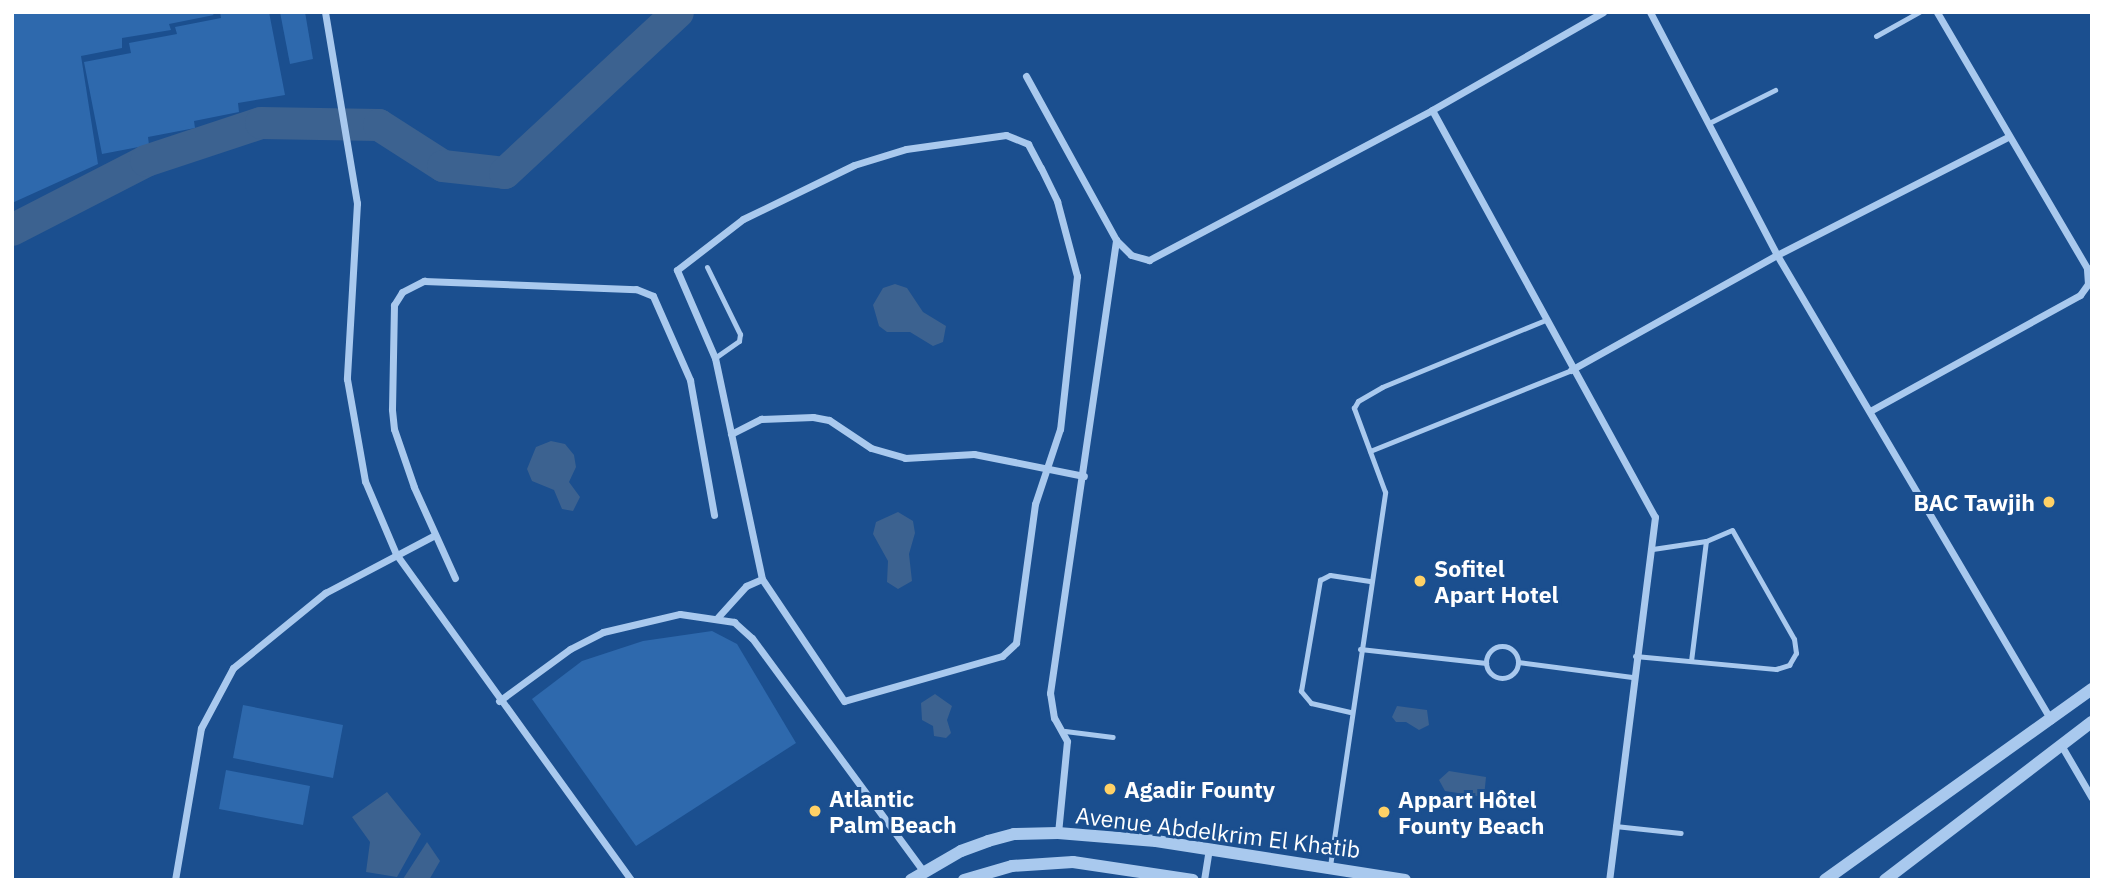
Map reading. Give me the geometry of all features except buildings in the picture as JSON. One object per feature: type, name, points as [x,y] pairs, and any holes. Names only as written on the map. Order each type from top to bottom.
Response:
[{"type":"street","points":[[326,12],[336,59],[357,203],[349,406],[365,481],[396,554],[499,701],[631,880]]},
{"type":"street","points":[[1026,76],[1116,240],[1131,255],[1157,258],[1432,110],[1604,12]]},
{"type":"street","points":[[1650,12],[1777,255],[2051,720]]},
{"type":"street","points":[[1870,411],[2080,295],[2088,284],[2087,268],[1937,12]]},
{"type":"street","points":[[1432,110],[1571,370],[1655,517],[1653,549],[1632,677],[1609,880]]},
{"type":"street","points":[[1018,136],[1028,144],[1057,201],[1076,267],[1060,429],[1035,503],[1016,643],[1002,656],[844,701],[762,579],[715,358],[677,275],[684,261],[743,219],[854,164],[906,149],[1018,136]]},
{"type":"street","points":[[1571,370],[1777,255],[2008,136]]},
{"type":"street","points":[[1058,833],[1065,731],[1054,718],[1050,693],[1084,476],[1116,240]]},
{"type":"street","points":[[455,578],[435,535],[394,429],[394,305],[409,287],[424,281],[636,289],[653,296],[694,393],[714,515]]},
{"type":"street","points":[[731,433],[761,419],[813,417],[829,420],[871,448],[905,458],[961,453],[1084,476]]},
{"type":"street","points":[[175,880],[195,750],[207,710],[224,680],[293,615],[359,571],[435,535]]},
{"type":"street","points":[[718,617],[746,586],[762,579]]},
{"type":"street","points":[[499,701],[590,637],[680,614],[718,617],[734,622],[752,638],[923,871]]},
{"type":"street","points":[[1825,880],[2092,690]]},
{"type":"street","points":[[1885,880],[2092,722]]},
{"type":"street","points":[[2062,745],[2092,798]]},
{"type":"street","name":"Avenue Abdelkrim El Khatib","points":[[911,880],[961,851],[1014,834],[1058,833],[1209,849],[1330,866],[1405,880]]},
{"type":"street","points":[[1204,880],[1209,849]]},
{"type":"street","name":"Avenue Abdelkrim El Khatib","points":[[964,880],[1012,866],[1073,862],[1193,880]]},
{"type":"lane","points":[[1876,36],[1919,12]]},
{"type":"lane","points":[[1709,123],[1775,90]]},
{"type":"lane","points":[[707,267],[740,334],[739,341],[715,358]]},
{"type":"lane","points":[[1330,866],[1350,712],[1385,492],[1353,413],[1358,401],[1545,320]]},
{"type":"lane","points":[[1370,451],[1571,370]]},
{"type":"lane","points":[[1635,656],[1776,669],[1789,665],[1796,653],[1794,639],[1732,530],[1706,541],[1653,549]]},
{"type":"lane","points":[[1691,661],[1706,541]]},
{"type":"lane","points":[[1350,712],[1311,703],[1301,691],[1320,580],[1330,575],[1370,581]]},
{"type":"lane","points":[[1504,646],[1514,652],[1518,662],[1514,673],[1504,677],[1492,674],[1486,663],[1489,652],[1504,646]]},
{"type":"lane","points":[[1360,649],[1486,663]]},
{"type":"lane","points":[[1518,662],[1632,677]]},
{"type":"lane","points":[[1065,731],[1113,737]]},
{"type":"lane","points":[[1615,826],[1681,834]]},
{"type":"shaded area","points":[[12,12],[210,12],[214,15],[169,24],[171,30],[122,38],[122,48],[81,56],[98,164],[12,203]]},
{"type":"shaded area","points":[[220,12],[269,12],[285,95],[238,103],[239,112],[194,121],[195,128],[148,137],[149,145],[102,154],[84,62],[131,53],[129,43],[177,34],[175,27],[221,18]]},
{"type":"shaded area","points":[[280,12],[305,12],[313,59],[290,64]]},
{"type":"shaded area","points":[[895,284],[907,288],[923,312],[946,326],[943,342],[933,346],[910,332],[887,332],[879,326],[873,305],[883,288]]},
{"type":"shaded area","points":[[551,441],[565,444],[574,455],[576,467],[569,482],[580,497],[573,511],[562,509],[554,490],[532,481],[527,469],[536,447]]},
{"type":"shaded area","points":[[898,512],[913,521],[915,533],[909,554],[912,581],[898,589],[887,582],[888,561],[873,534],[876,522]]},
{"type":"shaded area","points":[[712,631],[737,644],[796,743],[636,846],[532,699],[582,661],[643,641]]},
{"type":"shaded area","points":[[935,694],[952,706],[947,720],[951,733],[946,738],[934,736],[933,726],[922,720],[921,703]]},
{"type":"shaded area","points":[[243,705],[343,725],[333,778],[233,758]]},
{"type":"shaded area","points":[[1397,706],[1427,710],[1429,725],[1419,730],[1406,722],[1396,722],[1392,717]]},
{"type":"shaded area","points":[[226,770],[310,786],[303,825],[219,809]]},
{"type":"shaded area","points":[[1449,771],[1486,777],[1484,797],[1445,791],[1439,780]]},
{"type":"shaded area","points":[[387,792],[421,834],[397,877],[366,872],[370,842],[352,817]]},
{"type":"shaded area","points":[[427,842],[440,861],[429,880],[403,879]]},
{"type":"waterway","points":[[12,230],[146,161],[261,123],[379,125],[443,166],[505,173],[678,12]]},
{"type":"place","name":"BAC Tawjih","points":[[2049,502]]},
{"type":"place","name":"Sofitel Apart Hotel","points":[[1420,581]]},
{"type":"place","name":"Agadir Founty","points":[[1110,789]]},
{"type":"place","name":"Atlantic Palm Beach","points":[[815,811]]},
{"type":"place","name":"Appart Hôtel Founty Beach","points":[[1384,812]]}]
